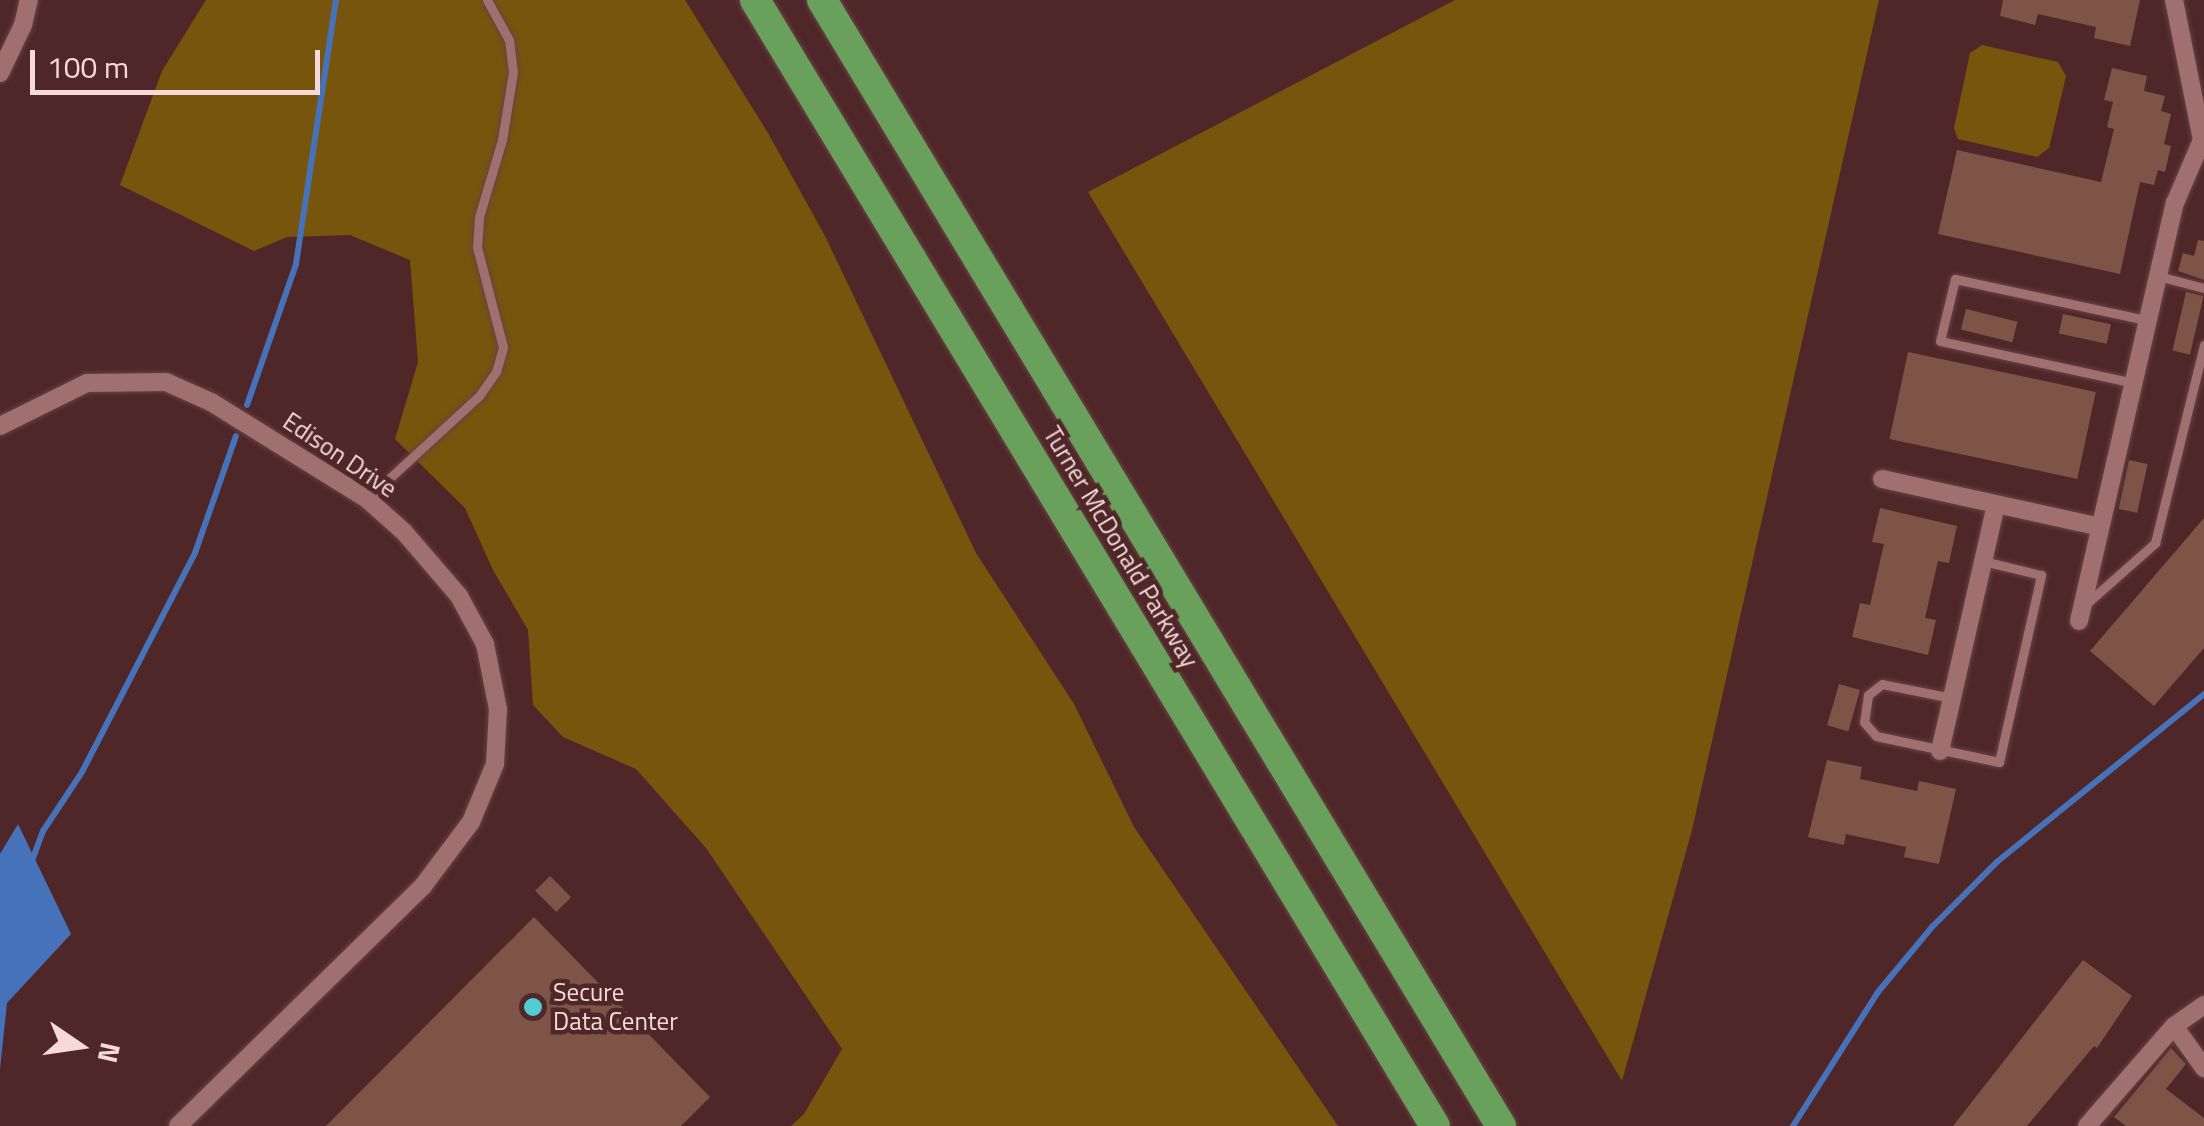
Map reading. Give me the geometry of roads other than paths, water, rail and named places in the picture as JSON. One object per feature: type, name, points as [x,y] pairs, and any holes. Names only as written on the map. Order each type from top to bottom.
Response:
[{"type":"highway","name":"Turner McDonald Parkway","points":[[755,0],[1435,1126]]},
{"type":"highway","name":"Turner McDonald Parkway","points":[[822,0],[1501,1125]]},
{"type":"street","points":[[0,73],[23,25],[29,0]]},
{"type":"street","points":[[2080,614],[2175,203],[2202,140],[2174,0]]},
{"type":"street","name":"Edison Drive","points":[[0,426],[88,384],[166,382],[211,402],[368,499],[404,532],[459,596],[484,644],[498,709],[495,764],[472,822],[423,886],[178,1126]]},
{"type":"street","points":[[1882,479],[2100,528]]},
{"type":"street","points":[[1940,750],[1996,504]]},
{"type":"street","points":[[2087,1126],[2174,1026],[2204,1004]]},
{"type":"street","points":[[2174,1026],[2204,1068]]},
{"type":"lane","points":[[368,499],[480,396],[496,372],[503,347],[477,248],[479,217],[502,140],[513,72],[509,40],[488,0]]},
{"type":"lane","points":[[2158,276],[2204,288]]},
{"type":"lane","points":[[2134,383],[1940,341],[1955,280],[2148,320]]},
{"type":"lane","points":[[2080,614],[2155,543],[2204,345]]},
{"type":"lane","points":[[1952,698],[1882,684],[1868,694],[1868,730],[1876,736],[1999,762],[2041,576],[1984,561]]},
{"type":"water","points":[[18,824],[71,934],[7,1003],[0,1069],[0,854]]},
{"type":"waterway","points":[[247,405],[296,264],[336,0]]},
{"type":"waterway","points":[[32,861],[43,831],[82,772],[195,553],[236,436]]},
{"type":"waterway","points":[[1793,1126],[1878,992],[1932,927],[1998,861],[2204,694]]},
{"type":"place","name":"Secure Data Center","points":[[533,1007]]}]
